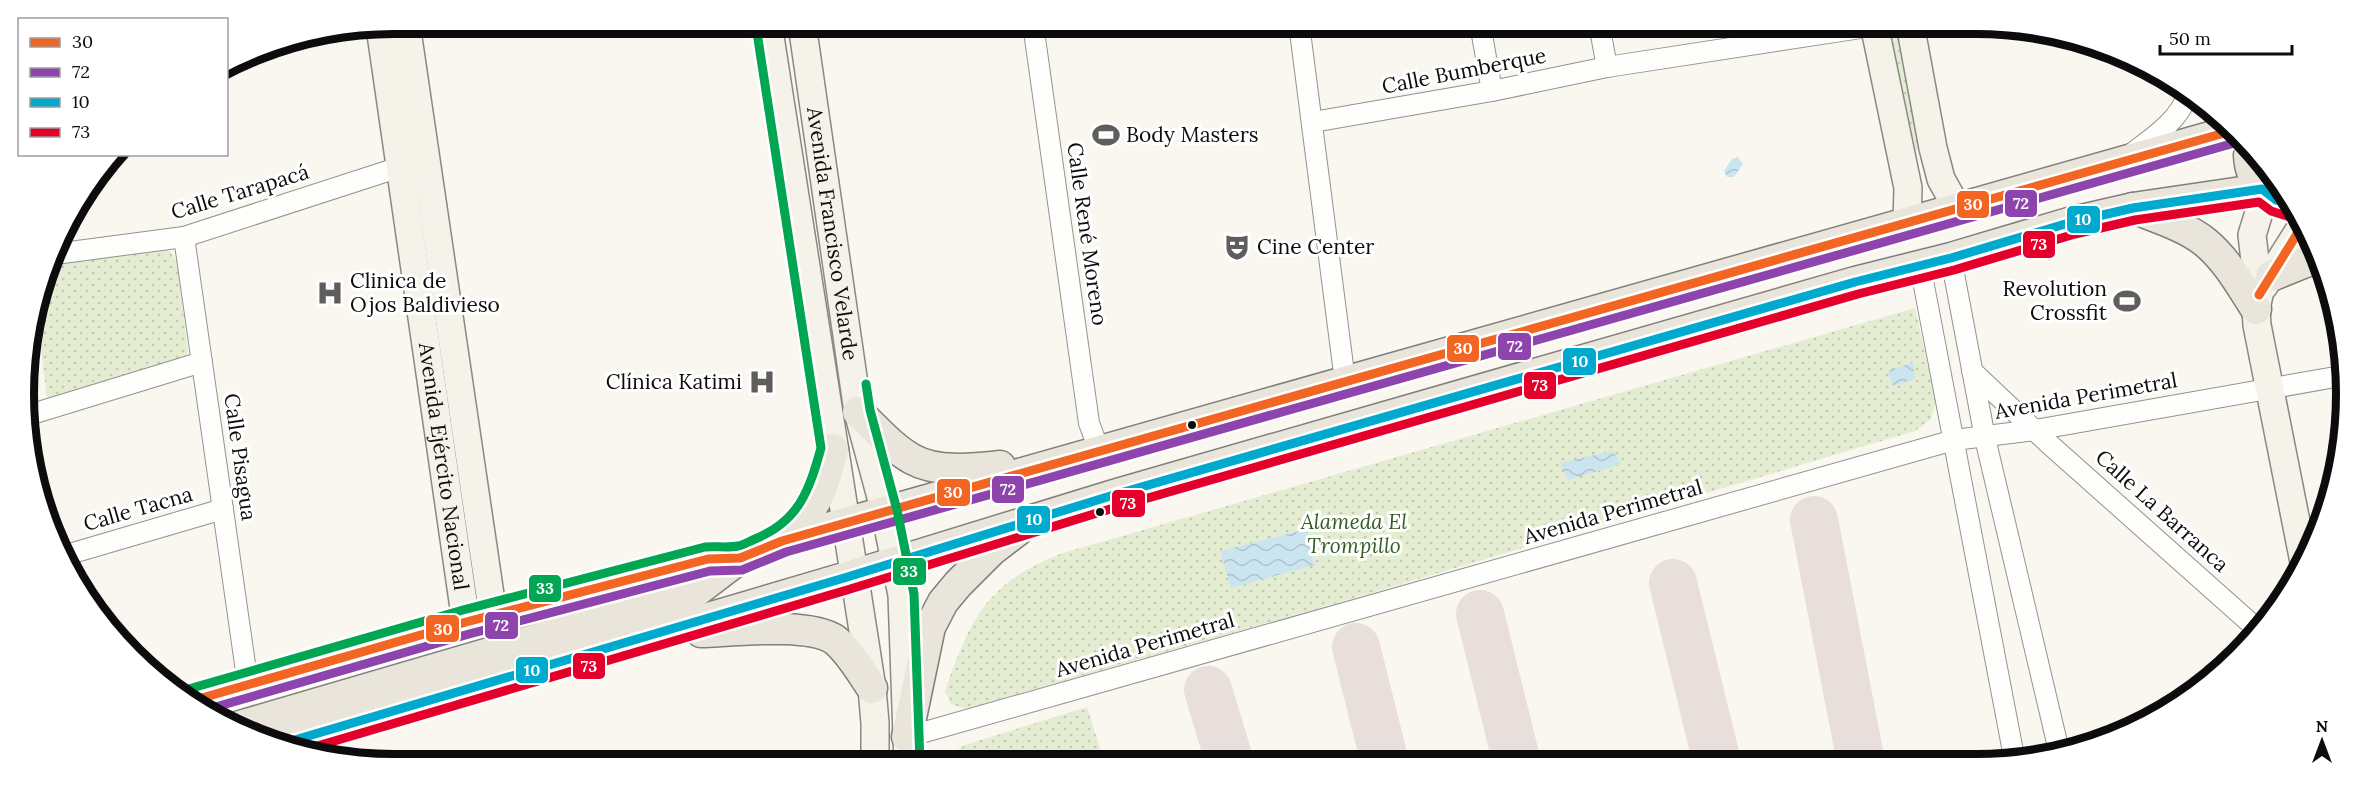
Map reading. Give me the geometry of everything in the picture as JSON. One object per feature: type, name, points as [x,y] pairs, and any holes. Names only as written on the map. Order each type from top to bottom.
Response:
[{"type":"main road","points":[[249,723],[694,593],[740,558],[782,540],[2223,133]]},
{"type":"main road","points":[[2249,161],[2250,169],[2263,191],[2279,201]]},
{"type":"main road","points":[[295,740],[854,575],[1032,520],[1844,285],[1951,258],[2072,222],[2133,208],[2263,191]]},
{"type":"main road","points":[[2133,208],[2179,226],[2204,241],[2219,255],[2235,277],[2262,293],[2310,261]]},
{"type":"main road","points":[[858,412],[896,448],[923,464],[953,469],[1057,462]]},
{"type":"main road","points":[[782,540],[805,518],[816,503],[824,487],[833,449]]},
{"type":"main road","points":[[907,750],[930,627],[943,602],[992,550],[1032,520]]},
{"type":"main road","points":[[201,698],[479,618],[708,559],[740,558]]},
{"type":"main road","points":[[659,633],[776,629],[817,633],[835,640],[872,688]]},
{"type":"street","name":"Avenida Ejército Nacional","points":[[407,34],[479,618]]},
{"type":"street","name":"Avenida Francisco Velarde","points":[[770,34],[872,688],[875,723],[873,754]]},
{"type":"street","name":"Avenida Francisco Velarde","points":[[803,34],[858,412],[885,512],[902,596],[907,750]]},
{"type":"street","name":"Calle René Moreno","points":[[1034,34],[1089,423],[1099,450]]},
{"type":"street","points":[[1300,34],[1345,381]]},
{"type":"street","points":[[1482,34],[1492,91]]},
{"type":"street","points":[[1601,34],[1607,68]]},
{"type":"street","name":"Calle Bumberque","points":[[1312,122],[1492,91],[1607,68],[1818,34]]},
{"type":"street","points":[[1876,34],[1908,188],[1907,222]]},
{"type":"street","points":[[1912,34],[1941,179],[1957,208]]},
{"type":"street","name":"Avenida Ejército Nacional","points":[[381,35],[400,167],[479,618]]},
{"type":"street","points":[[2123,161],[2159,133],[2179,112],[2184,101]]},
{"type":"street","points":[[1901,152],[1905,159],[1919,163],[1931,155],[1933,148]]},
{"type":"street","name":"Calle Tarapacá","points":[[64,253],[184,237],[400,167]]},
{"type":"street","points":[[2263,191],[2252,235],[2262,293],[2258,325],[2301,547]]},
{"type":"street","points":[[2262,293],[2297,234]]},
{"type":"street","name":"Calle Pisagua","points":[[184,237],[248,685]]},
{"type":"street","points":[[1951,258],[1985,438],[2058,745]]},
{"type":"street","points":[[1920,265],[2013,752]]},
{"type":"street","points":[[35,413],[202,362]]},
{"type":"street","name":"Calle La Barranca","points":[[1972,371],[2252,625]]},
{"type":"street","name":"Avenida Perimetral","points":[[907,750],[1954,440],[1985,438],[2035,430],[2335,377]]},
{"type":"street","name":"Calle Tacna","points":[[72,553],[223,509]]},
{"type":"green space","points":[[1882,34],[1908,34],[1929,148],[1905,152]]},
{"type":"green space","points":[[156,249],[170,251],[177,263],[188,351],[186,359],[47,400],[39,336],[47,301],[59,265]]},
{"type":"green space","name":"Alameda El Trompillo","points":[[1915,308],[1936,402],[1930,420],[1915,431],[1375,592],[966,709],[951,704],[945,691],[963,643],[985,606],[999,590],[1016,577],[1037,564],[1063,553]]},
{"type":"green space","points":[[1087,707],[1102,754],[951,754],[965,745]]},
{"type":"water","points":[[1738,157],[1743,164],[1734,177],[1727,177],[1724,171],[1732,159]]},
{"type":"water","points":[[1913,362],[1915,379],[1893,386],[1888,371]]},
{"type":"water","points":[[1613,451],[1621,464],[1568,480],[1560,463]]},
{"type":"water","points":[[1307,529],[1314,565],[1231,588],[1220,551]]},
{"type":"taxiway","points":[[1814,520],[1859,754]]},
{"type":"taxiway","points":[[1673,583],[1715,754]]},
{"type":"taxiway","points":[[1480,614],[1515,754]]},
{"type":"taxiway","points":[[1356,647],[1383,754]]},
{"type":"taxiway","points":[[1208,690],[1227,754]]},
{"type":"transit line","name":"33","points":[[188,689],[463,610],[705,547],[740,545],[770,532],[792,514],[812,478],[821,448],[757,34]]},
{"type":"transit line","name":"30","points":[[201,698],[466,622],[708,559],[740,558],[782,541],[2223,133]]},
{"type":"transit line","name":"72","points":[[216,707],[469,634],[710,571],[742,570],[786,552],[2231,144]]},
{"type":"transit line","name":"10","points":[[295,740],[844,578],[1117,494],[2072,222],[2133,208],[2262,189],[2279,201]]},
{"type":"transit line","name":"73","points":[[317,746],[847,590],[1120,506],[2075,234],[2135,220],[2259,202],[2271,211],[2288,216]]},
{"type":"transit line","name":"30","points":[[2259,295],[2297,234]]},
{"type":"transit line","name":"33","points":[[866,384],[870,410],[897,510],[914,594],[920,754]]},
{"type":"place","name":"Body Masters","points":[[1106,135]]},
{"type":"place","name":"Cine Center","points":[[1237,247]]},
{"type":"place","name":"Clinica de Ojos Baldivieso","points":[[330,293]]},
{"type":"place","name":"Revolution Crossfit","points":[[2127,301]]},
{"type":"place","name":"Clínica Katimi","points":[[762,382]]}]
